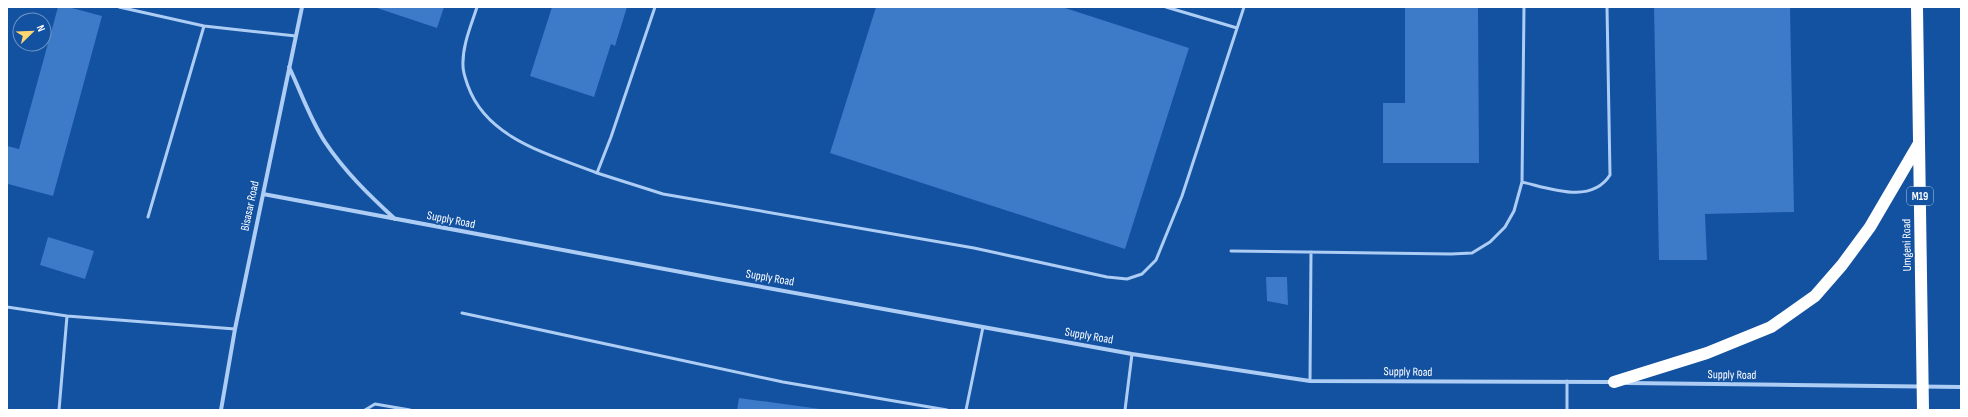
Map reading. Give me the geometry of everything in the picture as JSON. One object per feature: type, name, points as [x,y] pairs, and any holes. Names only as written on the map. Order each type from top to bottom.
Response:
[{"type":"highway","name":"Umgeni Road","points":[[1917,7],[1918,145],[1923,326],[1922,410]]},
{"type":"highway","points":[[1614,382],[1707,353],[1771,327],[1815,296],[1842,265],[1870,227],[1918,145]]},
{"type":"street","name":"Bisasar Road","points":[[221,410],[235,329],[302,7]]},
{"type":"street","points":[[289,67],[313,120],[337,159],[363,190],[396,219]]},
{"type":"street","name":"Supply Road","points":[[263,194],[1132,354],[1310,381],[1419,383],[1614,382],[1868,387],[1922,385],[1961,386]]},
{"type":"lane","points":[[119,7],[204,26],[296,36]]},
{"type":"lane","points":[[476,7],[463,55],[463,68],[472,97],[486,118],[513,138],[597,172],[663,194],[974,248],[1127,279],[1142,274],[1156,260],[1182,196],[1244,7]]},
{"type":"lane","points":[[597,172],[611,136],[655,7]]},
{"type":"lane","points":[[1166,7],[1237,28]]},
{"type":"lane","points":[[1231,251],[1451,254],[1472,253],[1490,242],[1505,227],[1514,212],[1522,182],[1524,7]]},
{"type":"lane","points":[[1522,182],[1584,193],[1596,189],[1606,182],[1610,176],[1607,7]]},
{"type":"lane","points":[[148,217],[204,26]]},
{"type":"lane","points":[[1310,381],[1311,252]]},
{"type":"lane","points":[[7,307],[67,316],[235,329]]},
{"type":"lane","points":[[462,313],[783,382],[947,410]]},
{"type":"lane","points":[[59,410],[67,316]]},
{"type":"lane","points":[[966,410],[983,327]]},
{"type":"lane","points":[[1125,410],[1132,354]]},
{"type":"lane","points":[[1567,382],[1567,410]]},
{"type":"lane","points":[[365,410],[375,404],[410,410]]},
{"type":"building","points":[[58,7],[68,7],[102,16],[53,196],[8,184],[7,146],[19,149],[46,52],[52,52],[52,29]]},
{"type":"building","points":[[374,7],[444,7],[437,28]]},
{"type":"building","points":[[552,7],[627,7],[615,46],[611,44],[594,97],[530,76]]},
{"type":"building","points":[[876,7],[1062,7],[1189,48],[1125,249],[830,153]]},
{"type":"building","points":[[1405,7],[1478,7],[1479,163],[1383,163],[1383,103],[1405,103]]},
{"type":"building","points":[[1654,7],[1790,7],[1794,212],[1705,214],[1707,260],[1659,260]]},
{"type":"building","points":[[48,237],[94,251],[85,279],[40,265]]},
{"type":"building","points":[[1266,277],[1287,277],[1288,305],[1267,301]]},
{"type":"building","points":[[739,398],[820,409],[820,410],[737,410]]}]
